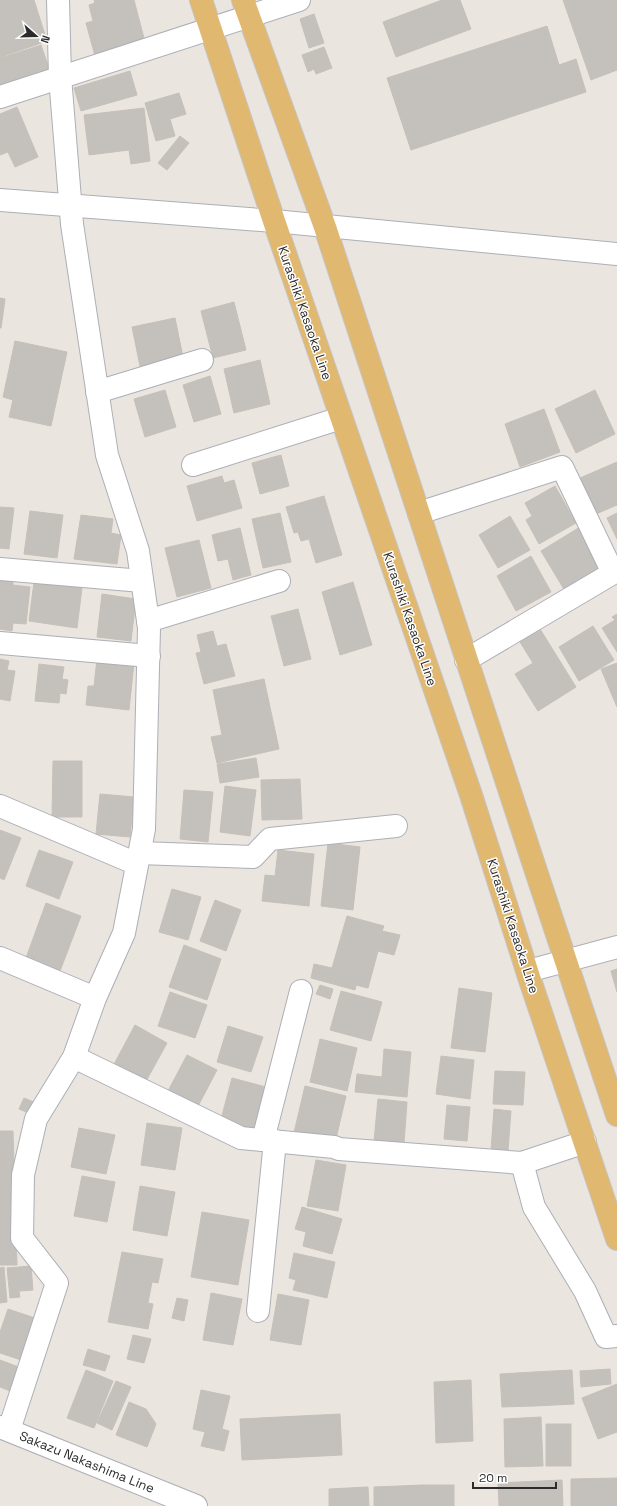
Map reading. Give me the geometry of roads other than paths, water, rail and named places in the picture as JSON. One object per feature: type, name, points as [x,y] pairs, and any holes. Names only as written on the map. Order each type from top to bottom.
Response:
[{"type":"main road","name":"Kurashiki Kasaoka Line","points":[[201,0],[274,221],[471,795],[617,1239]]},
{"type":"main road","points":[[246,8],[325,227],[466,660],[617,1115]]},
{"type":"street","points":[[5,1429],[57,1283],[22,1238],[23,1176],[36,1119],[74,1057],[95,998],[124,933],[144,829],[149,656],[148,621],[138,551],[107,455],[72,224],[60,77],[58,0]]},
{"type":"street","points":[[0,97],[210,28],[246,8],[299,0]]},
{"type":"street","points":[[0,200],[274,221],[617,254]]},
{"type":"street","points":[[97,392],[202,360]]},
{"type":"street","points":[[193,465],[341,418]]},
{"type":"street","points":[[419,513],[562,467],[613,573],[466,660]]},
{"type":"street","points":[[0,569],[142,581]]},
{"type":"street","points":[[148,621],[279,581]]},
{"type":"street","points":[[0,643],[149,656]]},
{"type":"street","points":[[0,806],[138,859],[253,857],[270,839],[396,826]]},
{"type":"street","points":[[528,971],[617,947]]},
{"type":"street","points":[[0,958],[95,998]]},
{"type":"street","points":[[258,1311],[269,1140],[301,991]]},
{"type":"street","points":[[74,1057],[241,1138],[334,1147],[339,1150],[522,1163],[585,1142]]},
{"type":"street","points":[[522,1163],[534,1207],[585,1291],[606,1337],[617,1336]]},
{"type":"street","name":"Sakazu Nakashima Line","points":[[5,1429],[196,1506]]}]
